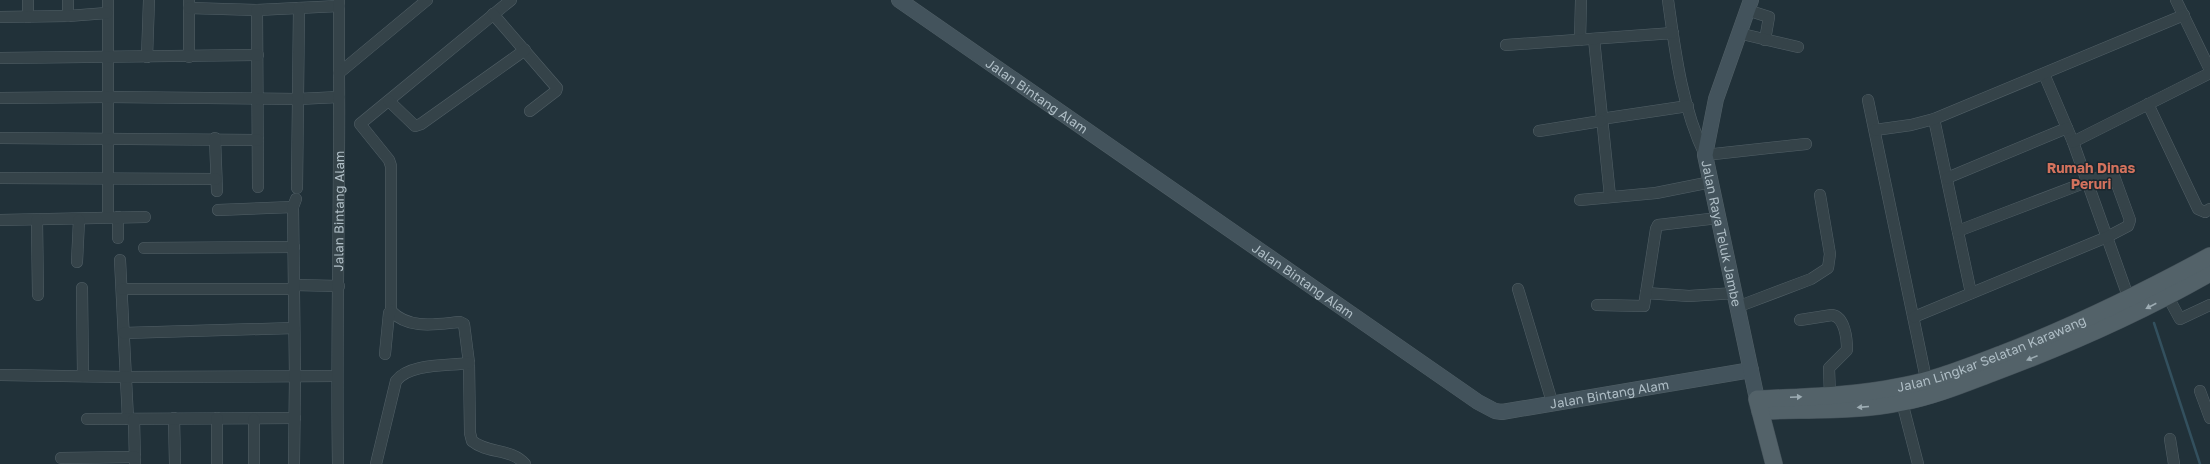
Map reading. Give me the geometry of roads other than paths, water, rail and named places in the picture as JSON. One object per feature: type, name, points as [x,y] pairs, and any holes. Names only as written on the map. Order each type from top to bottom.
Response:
[{"type":"main road","name":"Jalan Lingkar Selatan Karawang","points":[[1759,405],[1841,409],[1902,402],[1928,382],[2024,345],[2210,256]]},
{"type":"main road","name":"Jalan Lingkar Selatan Karawang","points":[[1759,405],[1928,382],[2058,348],[2122,321],[2210,273]]},
{"type":"main road","points":[[1759,405],[1774,464]]},
{"type":"street","points":[[28,0],[28,17]]},
{"type":"street","points":[[68,0],[68,16]]},
{"type":"street","points":[[108,0],[107,178],[118,238]]},
{"type":"street","points":[[147,57],[149,0]]},
{"type":"street","points":[[339,73],[428,0]]},
{"type":"street","points":[[385,354],[389,313],[391,311],[390,162],[360,124],[511,0]]},
{"type":"street","name":"Jalan Bintang Alam","points":[[899,0],[1478,402],[1500,412],[1553,405],[1751,370]]},
{"type":"street","points":[[1580,40],[1581,0]]},
{"type":"street","points":[[1668,0],[1673,33],[1688,106],[1696,138],[1705,154],[1806,144]]},
{"type":"street","points":[[2176,0],[2210,70]]},
{"type":"street","points":[[189,57],[189,4],[257,10],[299,8],[339,3]]},
{"type":"street","name":"Jalan Bintang Alam","points":[[338,464],[336,376],[340,193],[339,3]]},
{"type":"street","points":[[1749,5],[1769,17],[1765,40]]},
{"type":"street","name":"Jalan Raya Teluk Jambe","points":[[1749,5],[1711,114],[1705,154],[1759,405]]},
{"type":"street","points":[[297,188],[299,8]]},
{"type":"street","points":[[257,10],[258,187]]},
{"type":"street","points":[[0,17],[68,16],[107,13]]},
{"type":"street","points":[[493,14],[557,89],[530,111]]},
{"type":"street","points":[[1875,130],[1911,125],[1934,119],[2184,15]]},
{"type":"street","points":[[1506,45],[1673,33]]},
{"type":"street","points":[[1738,33],[1798,47]]},
{"type":"street","points":[[1594,39],[1601,120],[1610,196]]},
{"type":"street","points":[[389,101],[409,122],[415,126],[421,124],[525,50]]},
{"type":"street","points":[[0,58],[108,58],[258,55]]},
{"type":"street","points":[[2044,74],[2073,142],[2127,296],[2210,248]]},
{"type":"street","points":[[2073,142],[2210,74]]},
{"type":"street","points":[[0,98],[107,96],[298,99],[339,97]]},
{"type":"street","points":[[1868,100],[1928,382]]},
{"type":"street","points":[[2148,104],[2198,209],[2205,212],[2210,209]]},
{"type":"street","points":[[1539,131],[1688,106]]},
{"type":"street","points":[[1934,119],[1971,293]]},
{"type":"street","points":[[1947,178],[2067,128]]},
{"type":"street","points":[[0,138],[215,138],[258,140]]},
{"type":"street","points":[[215,138],[217,191]]},
{"type":"street","points":[[1914,317],[2107,237],[2130,223],[2114,176],[2110,174],[1958,231]]},
{"type":"street","points":[[0,178],[216,179]]},
{"type":"street","points":[[1580,200],[1610,196],[1656,194],[1711,182]]},
{"type":"street","points":[[1646,294],[1736,300],[1812,279],[1828,268],[1830,254],[1820,195]]},
{"type":"street","points":[[218,210],[294,203],[294,328],[296,377],[294,464]]},
{"type":"street","points":[[0,220],[79,220],[144,216]]},
{"type":"street","points":[[1597,305],[1642,307],[1645,304],[1656,228],[1658,225],[1718,218]]},
{"type":"street","points":[[37,220],[38,295]]},
{"type":"street","points":[[78,262],[79,220]]},
{"type":"street","points":[[144,248],[294,247]]},
{"type":"street","points":[[61,458],[135,460],[125,377],[120,260]]},
{"type":"street","points":[[122,289],[338,286]]},
{"type":"street","points":[[82,288],[83,376]]},
{"type":"street","points":[[1518,289],[1553,405]]},
{"type":"street","points":[[2168,297],[2180,318],[2210,304]]},
{"type":"street","points":[[391,311],[396,316],[414,323],[430,325],[460,322],[464,324],[469,363],[470,433],[472,441],[482,447],[520,457],[526,464]]},
{"type":"street","points":[[1800,320],[1836,315],[1842,322],[1847,350],[1829,368],[1830,396]]},
{"type":"street","points":[[124,333],[294,328]]},
{"type":"street","points":[[376,464],[396,381],[400,376],[416,368],[469,363]]},
{"type":"street","points":[[0,375],[125,377],[336,376]]},
{"type":"street","points":[[2200,391],[2210,418]]},
{"type":"street","points":[[1902,402],[1918,464]]},
{"type":"street","points":[[174,418],[176,464]]},
{"type":"street","points":[[217,418],[217,464]]},
{"type":"street","points":[[87,419],[294,418]]},
{"type":"street","points":[[254,419],[254,464]]},
{"type":"street","points":[[2170,439],[2174,464]]},
{"type":"waterway","points":[[2154,323],[2200,464]]},
{"type":"district","name":"Rumah Dinas Peruri","points":[[2091,176]]}]
